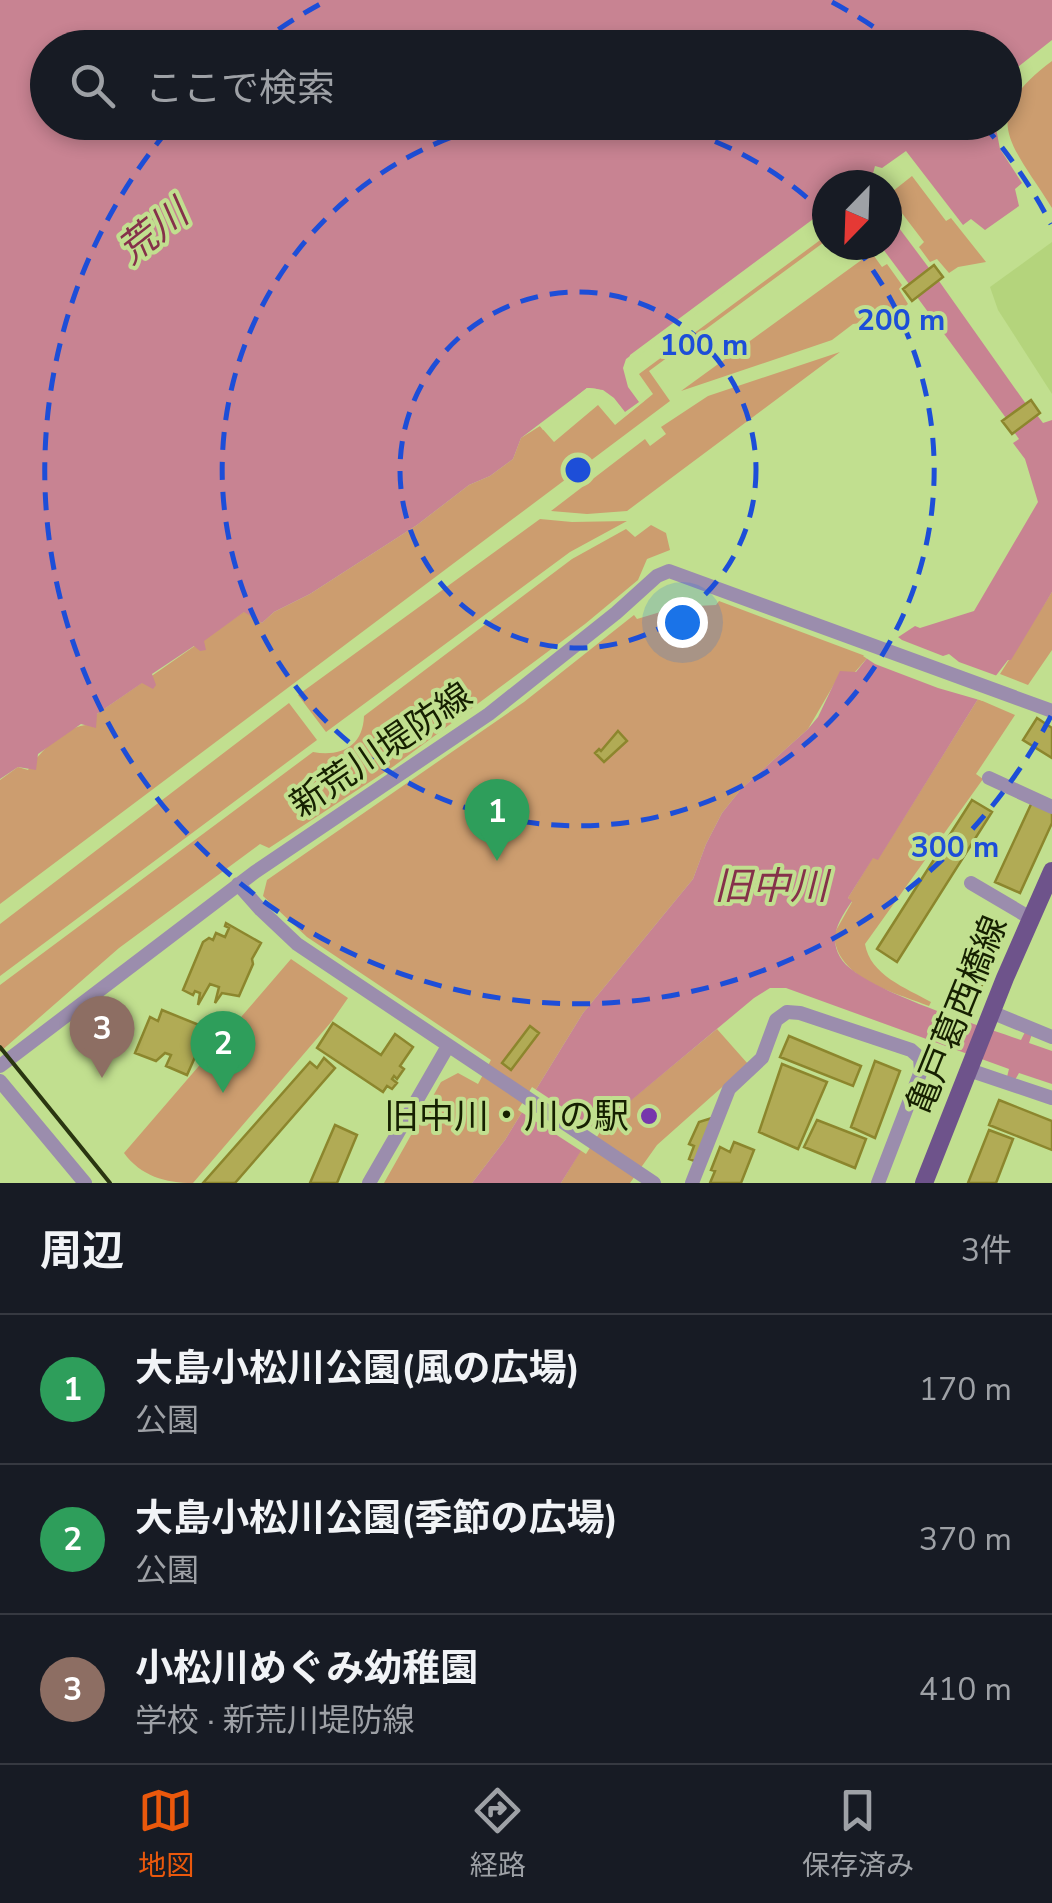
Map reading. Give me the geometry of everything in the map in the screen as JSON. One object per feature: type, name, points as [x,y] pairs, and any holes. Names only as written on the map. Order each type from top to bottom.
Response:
[{"type":"main road","name":"亀戸葛西橋線","points":[[924,1183],[1052,871]]},
{"type":"street","name":"新荒川堤防線","points":[[0,1066],[238,884],[489,714],[657,576],[669,571],[1052,711]]},
{"type":"street","points":[[990,778],[1052,806]]},
{"type":"street","points":[[971,883],[1032,919]]},
{"type":"street","points":[[238,884],[297,944],[654,1183]]},
{"type":"street","points":[[692,1183],[730,1089],[762,1058],[776,1020],[787,1012],[800,1012],[900,1046],[920,1058],[921,1071],[878,1183]]},
{"type":"street","points":[[991,1014],[1052,1037]]},
{"type":"street","points":[[369,1183],[448,1046]]},
{"type":"street","points":[[970,1068],[1052,1098]]},
{"type":"street","points":[[0,1081],[85,1183]]},
{"type":"shaded area","points":[[1052,61],[1052,208],[1011,140],[1022,140],[1022,89]]},
{"type":"shaded area","points":[[912,176],[946,221],[951,218],[986,262],[958,267],[949,273],[937,259],[930,262],[919,247],[924,242],[902,213],[902,184]]},
{"type":"shaded area","points":[[1052,242],[1052,394],[998,310],[990,287]]},
{"type":"shaded area","points":[[812,246],[812,251],[649,371],[670,401],[0,904],[0,780],[18,767],[28,770],[55,740],[73,729],[90,725],[97,714],[245,611],[262,623],[417,525],[469,485],[513,459],[521,438],[540,426],[554,442],[598,405],[615,425],[653,394],[639,374]]},
{"type":"shaded area","points":[[861,260],[877,260],[882,267],[887,264],[902,285],[899,289],[908,304],[889,319],[853,324],[832,340],[681,391]]},
{"type":"shaded area","points":[[840,352],[627,511],[551,511],[645,439],[650,446],[666,434],[661,427],[708,396]]},
{"type":"shaded area","points":[[540,519],[627,521],[570,552],[326,732],[298,695]]},
{"type":"shaded area","points":[[651,525],[666,533],[670,550],[647,559],[638,580],[585,624],[394,766],[269,848],[260,844],[119,948],[0,1052],[0,985],[313,752],[332,753],[348,748],[363,727],[364,716],[572,559],[626,529],[635,537]]},
{"type":"shaded area","points":[[1052,592],[1052,650],[1028,685],[1000,674]]},
{"type":"shaded area","points":[[719,601],[868,657],[855,672],[840,674],[808,729],[741,789],[722,813],[693,879],[583,1013],[505,1140],[472,1183],[384,1183],[441,1082],[458,1073],[478,1084],[491,1060],[307,937],[263,896],[267,880],[524,702],[634,615],[637,619],[677,607],[716,605]]},
{"type":"shaded area","points":[[978,699],[1015,715],[976,774],[983,779],[865,944],[881,972],[931,1002],[929,1006],[884,989],[856,973],[837,949],[834,934],[852,902],[848,898],[873,857],[878,859]]},
{"type":"shaded area","points":[[289,703],[317,740],[0,976],[0,924]]},
{"type":"shaded area","points":[[291,959],[348,998],[193,1183],[163,1180],[146,1173],[124,1153]]},
{"type":"shaded area","points":[[717,1029],[748,1064],[657,1145],[630,1183],[561,1183],[591,1133]]},
{"type":"water","name":"荒川","points":[[0,0],[1052,0],[1052,40],[1022,64],[1022,30],[30,30],[30,140],[998,140],[1022,183],[1015,189],[1019,206],[985,230],[971,219],[963,225],[906,151],[874,170],[812,170],[812,220],[630,355],[628,380],[640,402],[625,413],[604,392],[587,388],[521,438],[513,459],[469,485],[417,525],[262,623],[244,612],[204,641],[206,650],[194,646],[152,674],[156,685],[153,689],[142,683],[97,714],[96,728],[81,724],[38,754],[36,770],[18,767],[0,779]]},
{"type":"water","points":[[902,232],[929,268],[909,284],[891,260],[902,260]]},
{"type":"water","points":[[939,281],[1026,404],[1006,418],[917,297]]},
{"type":"water","name":"旧中川","points":[[1037,415],[1043,423],[1052,420],[1052,592],[1011,660],[978,699],[878,860],[873,858],[848,898],[852,901],[840,921],[835,942],[840,957],[851,969],[895,993],[1021,1040],[1025,1032],[1032,1034],[1029,1043],[1052,1051],[1052,1084],[1019,1073],[1015,1080],[1007,1077],[1009,1069],[786,988],[770,988],[592,1133],[561,1183],[472,1183],[505,1140],[583,1013],[693,879],[722,813],[741,789],[818,717],[840,671],[856,672],[868,657],[915,626],[920,628],[974,611],[1038,502],[1025,459],[1013,443],[1019,439],[1014,432]]},
{"type":"pier","points":[[812,221],[812,227],[630,362],[633,385],[644,401],[624,417],[611,402],[597,393],[589,393],[543,430],[540,426],[587,388],[603,390],[625,412],[639,402],[628,387],[623,368],[626,359]]},
{"type":"pier","points":[[894,634],[1003,678],[983,701],[938,688],[863,656]]},
{"type":"pier","points":[[532,1087],[600,1132],[586,1154],[518,1110]]},
{"type":"building","points":[[934,265],[943,277],[912,301],[903,289]]},
{"type":"building","points":[[1031,400],[1040,413],[1012,434],[1002,421]]},
{"type":"building","points":[[1037,718],[1052,728],[1052,758],[1023,740]]},
{"type":"building","points":[[618,731],[627,741],[604,762],[595,753]]},
{"type":"building","points":[[972,800],[992,812],[897,962],[877,949]]},
{"type":"building","points":[[1033,800],[1052,809],[1052,823],[1020,893],[995,882]]},
{"type":"building","points":[[226,923],[261,943],[239,996],[222,993],[215,1003],[219,987],[210,984],[198,1005],[200,993],[195,991],[193,995],[183,990],[203,942],[213,940],[216,933],[225,937],[229,928]]},
{"type":"building","points":[[986,928],[1004,936],[982,985],[964,978]]},
{"type":"building","points":[[162,1010],[199,1025],[194,1036],[203,1039],[187,1075],[166,1066],[171,1055],[165,1053],[156,1061],[135,1053],[150,1017],[158,1021]]},
{"type":"building","points":[[333,1023],[381,1055],[395,1034],[413,1047],[400,1066],[404,1069],[397,1079],[392,1079],[397,1083],[392,1089],[387,1086],[383,1092],[317,1048]]},
{"type":"building","points":[[530,1026],[539,1033],[511,1070],[502,1063]]},
{"type":"building","points":[[789,1036],[861,1066],[853,1086],[780,1057]]},
{"type":"building","points":[[324,1058],[335,1068],[235,1183],[203,1183],[310,1062],[317,1068]]},
{"type":"building","points":[[875,1061],[900,1071],[875,1138],[851,1127]]},
{"type":"building","points":[[782,1064],[827,1082],[798,1149],[759,1132]]},
{"type":"building","points":[[999,1100],[1052,1121],[1052,1150],[989,1125]]},
{"type":"building","points":[[712,1118],[697,1162],[689,1159],[694,1146],[689,1144],[699,1122]]},
{"type":"building","points":[[817,1120],[866,1139],[855,1168],[804,1147]]},
{"type":"building","points":[[335,1125],[357,1135],[337,1183],[310,1183]]},
{"type":"building","points":[[989,1130],[1013,1139],[996,1183],[968,1183]]},
{"type":"building","points":[[734,1142],[754,1150],[741,1183],[710,1183],[720,1147],[730,1152]]},
{"type":"railway","points":[[0,1047],[110,1183]]},
{"type":"place","name":"大島小松川公園(風の広場)","points":[[497,861]]},
{"type":"place","name":"小松川めぐみ幼稚園","points":[[102,1078]]},
{"type":"place","name":"大島小松川公園(季節の広場)","points":[[223,1093]]},
{"type":"place","name":"旧中川・川の駅","points":[[649,1116]]}]
